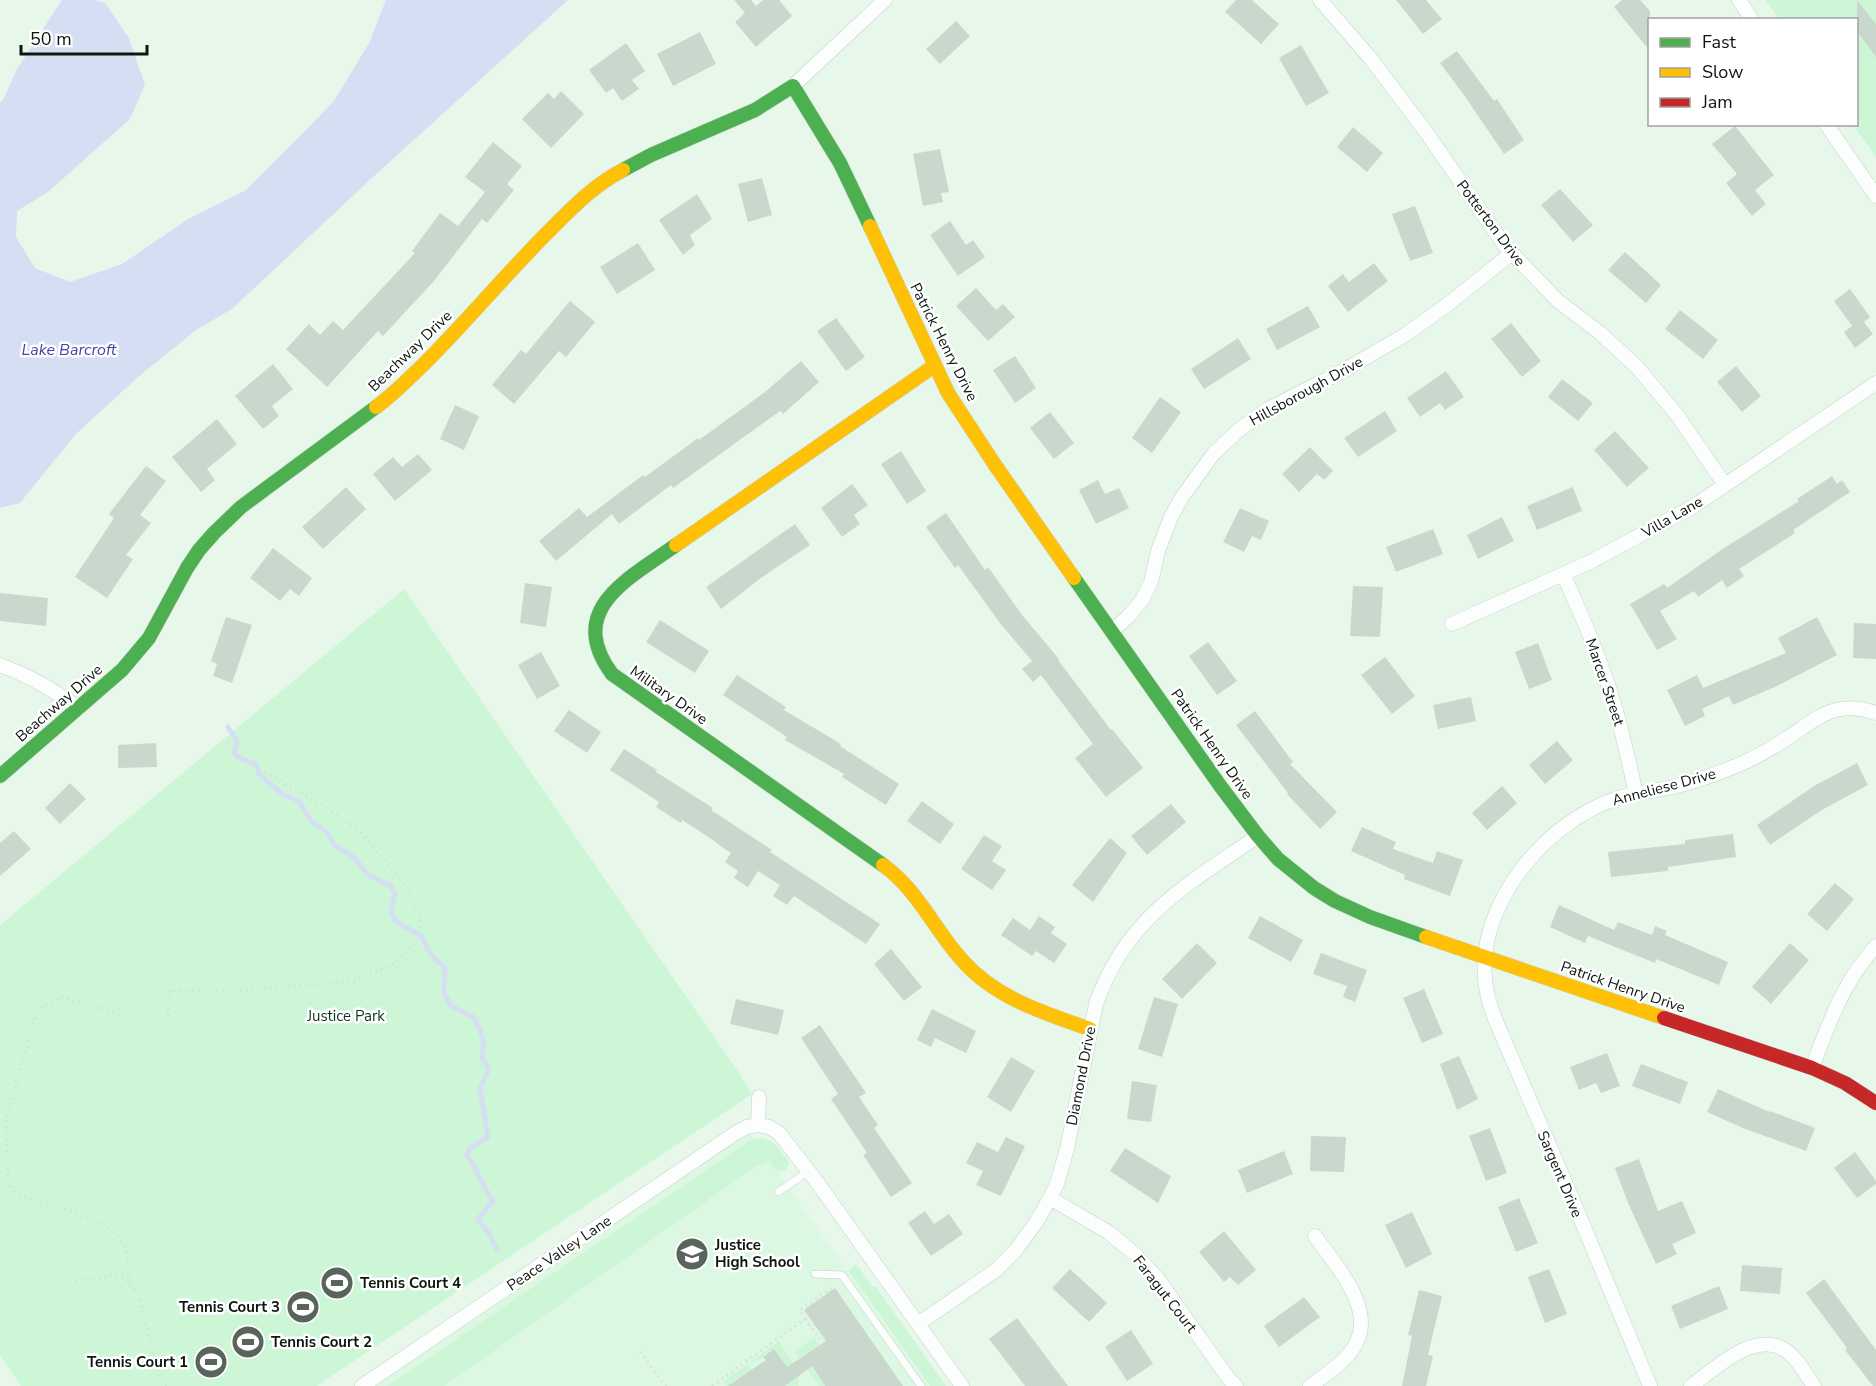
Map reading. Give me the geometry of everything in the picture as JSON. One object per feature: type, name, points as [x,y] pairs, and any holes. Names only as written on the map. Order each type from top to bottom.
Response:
[{"type":"street","name":"Beachway Drive","points":[[0,776],[122,670],[138,653],[183,574],[199,550],[219,527],[241,507],[391,396],[455,333],[515,265],[570,210],[606,179],[651,154],[755,110],[793,86],[885,0]]},
{"type":"street","name":"Potterton Drive","points":[[1320,0],[1378,68],[1512,253],[1558,301],[1599,332],[1637,367],[1677,415],[1725,485]]},
{"type":"street","points":[[1738,0],[1751,18]]},
{"type":"street","name":"Patrick Henry Drive","points":[[793,86],[840,163],[883,250],[899,291],[948,393],[995,465],[1221,787],[1278,859],[1314,888],[1335,901],[1370,917],[1812,1068],[1845,1083],[1876,1103]]},
{"type":"street","points":[[1827,126],[1876,196]]},
{"type":"street","name":"Hillsborough Drive","points":[[1112,631],[1142,600],[1151,582],[1158,551],[1171,517],[1182,496],[1214,453],[1239,429],[1268,409],[1341,372],[1405,335],[1512,253]]},
{"type":"street","name":"Military Drive","points":[[934,366],[619,585],[609,595],[599,611],[595,624],[597,652],[603,664],[612,674],[887,868],[917,898],[963,962],[983,980],[1009,998],[1032,1009],[1090,1029]]},
{"type":"street","name":"Villa Lane","points":[[1452,624],[1619,548],[1694,506],[1876,383]]},
{"type":"street","name":"Marcer Street","points":[[1563,574],[1592,640],[1614,701],[1636,794]]},
{"type":"street","points":[[0,665],[50,688],[79,708]]},
{"type":"street","name":"Anneliese Drive","points":[[1485,958],[1488,936],[1508,889],[1522,866],[1543,843],[1565,825],[1591,809],[1615,799],[1673,787],[1735,766],[1766,752],[1819,716],[1833,710],[1845,707],[1876,713]]},
{"type":"street","name":"Diamond Drive","points":[[918,1324],[996,1270],[1016,1250],[1038,1221],[1057,1184],[1067,1149],[1090,1029],[1103,984],[1119,954],[1137,929],[1164,903],[1258,836]]},
{"type":"street","points":[[1812,1068],[1835,1006],[1848,982],[1876,946]]},
{"type":"street","name":"Sargent Drive","points":[[1485,958],[1488,1000],[1495,1019],[1650,1386]]},
{"type":"street","points":[[759,1098],[758,1125],[769,1127],[779,1133],[809,1171],[962,1386]]},
{"type":"street","name":"Peace Valley Lane","points":[[362,1386],[737,1132],[758,1125]]},
{"type":"street","name":"Faragut Court","points":[[1050,1198],[1108,1232],[1136,1255],[1158,1279],[1236,1386]]},
{"type":"street","points":[[1310,1386],[1338,1365],[1352,1349],[1358,1337],[1360,1324],[1358,1301],[1315,1236]]},
{"type":"street","points":[[1690,1386],[1744,1348],[1759,1344],[1772,1344],[1786,1350],[1815,1386]]},
{"type":"lane","points":[[778,1192],[809,1171]]},
{"type":"lane","points":[[815,1274],[842,1275],[921,1386]]},
{"type":"path","points":[[168,1016],[170,990],[230,992],[354,981],[392,964],[416,944],[421,919],[407,887],[360,833],[326,807],[250,764],[224,740]]},
{"type":"path","points":[[126,1016],[62,997],[38,1009],[6,1120],[6,1127],[8,1180],[13,1191],[88,1219],[104,1226],[119,1237],[125,1247],[128,1260],[129,1282]]},
{"type":"path","points":[[75,1281],[113,1274],[122,1276],[129,1282],[138,1293],[160,1377],[166,1386]]},
{"type":"path","points":[[820,1339],[800,1310],[839,1282],[842,1275]]},
{"type":"path","points":[[712,1386],[806,1319]]},
{"type":"path","points":[[640,1352],[666,1386]]},
{"type":"shaded area","name":"Justice High School","points":[[743,1122],[929,1386],[352,1386]]},
{"type":"green space","points":[[1765,0],[1876,0],[1876,157],[1854,126],[1858,126],[1858,18],[1778,18]]},
{"type":"green space","name":"Justice Park","points":[[404,589],[752,1094],[317,1386],[21,1386],[0,1355],[0,925]]},
{"type":"green space","points":[[760,1138],[770,1141],[780,1150],[789,1162],[786,1170],[776,1170],[769,1161],[755,1167],[444,1386],[387,1386],[746,1143]]},
{"type":"green space","points":[[856,1264],[872,1286],[876,1287],[946,1386],[930,1386],[848,1270]]},
{"type":"green space","points":[[814,1337],[820,1345],[804,1356],[825,1386],[819,1386],[794,1352]]},
{"type":"green space","points":[[779,1341],[801,1375],[798,1376],[799,1386],[785,1386],[792,1381],[774,1349],[752,1364],[753,1360]]},
{"type":"green space","points":[[745,1366],[752,1370],[728,1386],[724,1385],[725,1380]]},
{"type":"water","name":"Lake Barcroft","points":[[62,0],[95,0],[105,3],[129,38],[145,85],[130,119],[48,192],[17,211],[16,237],[35,268],[70,282],[122,264],[188,219],[246,190],[334,101],[369,43],[386,0],[568,0],[232,309],[196,330],[137,378],[75,435],[20,503],[0,508],[0,102],[17,69]]},
{"type":"building","points":[[734,0],[751,0],[756,6],[763,0],[779,0],[792,16],[756,47],[735,22],[745,13]]},
{"type":"building","points":[[1236,0],[1252,0],[1279,24],[1261,44],[1225,12]]},
{"type":"building","points":[[1396,0],[1426,0],[1442,19],[1423,34]]},
{"type":"building","points":[[1622,0],[1640,0],[1650,11],[1648,49],[1614,7]]},
{"type":"building","points":[[1857,0],[1876,24],[1876,57],[1858,32]]},
{"type":"building","points":[[956,21],[970,36],[940,64],[926,49]]},
{"type":"building","points":[[700,32],[716,64],[673,86],[657,54]]},
{"type":"building","points":[[626,43],[645,71],[632,80],[639,89],[622,101],[613,88],[606,93],[589,70]]},
{"type":"building","points":[[1301,45],[1329,93],[1306,106],[1279,58]]},
{"type":"building","points":[[1457,51],[1494,101],[1497,99],[1524,140],[1504,154],[1440,63]]},
{"type":"building","points":[[561,91],[584,114],[551,148],[522,119],[548,93],[554,99]]},
{"type":"building","points":[[1735,126],[1774,175],[1755,190],[1766,204],[1752,216],[1726,183],[1737,174],[1712,144]]},
{"type":"building","points":[[1353,127],[1383,153],[1367,172],[1337,147]]},
{"type":"building","points":[[493,142],[522,166],[507,184],[514,190],[487,223],[482,219],[434,281],[383,336],[378,331],[327,387],[286,349],[309,324],[320,335],[333,321],[343,330],[415,253],[412,251],[440,213],[458,226],[485,192],[465,177]]},
{"type":"building","points":[[940,149],[949,192],[941,193],[943,202],[923,206],[913,154]]},
{"type":"building","points":[[762,178],[772,215],[748,222],[738,184]]},
{"type":"building","points":[[1560,189],[1593,225],[1573,242],[1541,205]]},
{"type":"building","points":[[697,194],[712,219],[690,235],[695,245],[683,255],[659,220]]},
{"type":"building","points":[[1415,206],[1433,253],[1410,261],[1392,214]]},
{"type":"building","points":[[950,221],[966,245],[973,240],[985,257],[958,276],[930,235]]},
{"type":"building","points":[[638,243],[655,270],[617,294],[600,267]]},
{"type":"building","points":[[1625,252],[1661,285],[1646,303],[1608,270]]},
{"type":"building","points":[[1374,263],[1388,281],[1348,312],[1328,286],[1343,274],[1349,282]]},
{"type":"building","points":[[976,288],[996,310],[1003,304],[1015,317],[988,341],[956,306]]},
{"type":"building","points":[[1850,289],[1870,317],[1864,322],[1873,334],[1855,348],[1844,332],[1852,326],[1834,301]]},
{"type":"building","points":[[570,301],[595,322],[566,357],[559,351],[514,404],[492,385],[521,350],[526,354]]},
{"type":"building","points":[[1308,306],[1320,327],[1277,350],[1266,329]]},
{"type":"building","points":[[1680,310],[1718,340],[1703,359],[1665,329]]},
{"type":"building","points":[[836,318],[865,357],[846,371],[817,331]]},
{"type":"building","points":[[1511,323],[1541,361],[1522,377],[1491,339]]},
{"type":"building","points":[[1238,338],[1251,359],[1204,389],[1191,369]]},
{"type":"building","points":[[1015,356],[1036,388],[1015,403],[993,370]]},
{"type":"building","points":[[801,361],[819,382],[783,414],[780,411],[673,488],[671,485],[619,524],[612,514],[556,561],[539,541],[579,508],[587,517],[643,475],[645,477],[765,392]]},
{"type":"building","points":[[273,364],[293,389],[272,406],[279,416],[263,429],[235,396]]},
{"type":"building","points":[[1736,366],[1761,396],[1742,412],[1717,382]]},
{"type":"building","points":[[1446,371],[1464,397],[1445,410],[1440,403],[1420,417],[1407,398]]},
{"type":"building","points":[[1562,379],[1593,403],[1578,421],[1548,397]]},
{"type":"building","points":[[1160,397],[1181,412],[1152,453],[1132,438]]},
{"type":"building","points":[[455,405],[479,416],[464,450],[440,439]]},
{"type":"building","points":[[1385,411],[1397,431],[1358,457],[1344,438]]},
{"type":"building","points":[[1050,412],[1074,443],[1054,459],[1030,428]]},
{"type":"building","points":[[217,419],[237,444],[207,469],[215,480],[201,492],[172,457]]},
{"type":"building","points":[[1615,431],[1649,468],[1627,487],[1594,450]]},
{"type":"building","points":[[1310,447],[1333,471],[1324,480],[1317,474],[1299,492],[1282,474]]},
{"type":"building","points":[[901,451],[926,491],[907,504],[881,464]]},
{"type":"building","points":[[418,454],[432,470],[395,501],[373,474],[393,457],[402,467]]},
{"type":"building","points":[[146,466],[166,481],[140,515],[151,523],[126,555],[133,559],[107,598],[75,577],[114,518],[109,514]]},
{"type":"building","points":[[1832,476],[1837,484],[1842,480],[1850,492],[1793,530],[1795,533],[1739,569],[1744,576],[1727,588],[1722,580],[1698,597],[1694,591],[1660,611],[1677,639],[1657,650],[1630,604],[1664,584],[1667,588],[1724,548],[1799,501],[1797,499]]},
{"type":"building","points":[[1098,480],[1105,494],[1119,488],[1129,508],[1096,524],[1079,490]]},
{"type":"building","points":[[852,484],[868,505],[854,515],[860,524],[842,537],[821,508]]},
{"type":"building","points":[[346,487],[366,509],[323,549],[302,527]]},
{"type":"building","points":[[1573,487],[1582,511],[1537,530],[1527,506]]},
{"type":"building","points":[[1240,508],[1269,521],[1261,540],[1252,536],[1244,552],[1223,542]]},
{"type":"building","points":[[946,513],[985,570],[988,567],[1022,615],[1143,768],[1106,797],[1075,758],[1093,744],[1041,675],[1033,682],[1022,669],[1032,661],[1000,623],[958,565],[955,568],[926,527]]},
{"type":"building","points":[[1502,517],[1514,541],[1478,559],[1467,535]]},
{"type":"building","points":[[795,524],[810,545],[761,578],[721,609],[706,587]]},
{"type":"building","points":[[1433,529],[1443,554],[1396,572],[1386,547]]},
{"type":"building","points":[[273,548],[312,578],[299,596],[290,589],[280,601],[250,578]]},
{"type":"building","points":[[525,583],[552,587],[546,627],[520,623]]},
{"type":"building","points":[[1353,586],[1383,587],[1380,637],[1350,636]]},
{"type":"building","points":[[0,593],[48,598],[46,626],[0,621]]},
{"type":"building","points":[[226,617],[252,625],[232,683],[213,676],[217,664],[211,661]]},
{"type":"building","points":[[1817,617],[1837,655],[1777,686],[1733,705],[1729,696],[1702,709],[1705,716],[1685,726],[1667,690],[1697,675],[1703,688],[1786,653],[1778,638]]},
{"type":"building","points":[[660,620],[709,651],[695,673],[646,642]]},
{"type":"building","points":[[1854,623],[1876,624],[1876,659],[1853,658]]},
{"type":"building","points":[[1208,642],[1237,681],[1217,695],[1189,656]]},
{"type":"building","points":[[1538,643],[1552,680],[1529,689],[1515,652]]},
{"type":"building","points":[[541,652],[560,686],[537,699],[518,665]]},
{"type":"building","points":[[1385,657],[1415,696],[1392,714],[1361,675]]},
{"type":"building","points":[[737,675],[786,707],[784,710],[841,744],[840,746],[899,784],[886,805],[842,777],[844,774],[785,740],[787,737],[723,695]]},
{"type":"building","points":[[1471,697],[1476,721],[1438,729],[1433,705]]},
{"type":"building","points":[[569,710],[601,732],[587,753],[554,731]]},
{"type":"building","points":[[1255,711],[1293,762],[1290,764],[1337,812],[1320,829],[1287,794],[1236,725]]},
{"type":"building","points":[[1557,741],[1573,760],[1545,784],[1529,765]]},
{"type":"building","points":[[156,743],[157,767],[118,768],[118,745]]},
{"type":"building","points":[[624,749],[713,808],[711,810],[772,850],[770,852],[880,924],[866,944],[794,896],[787,905],[773,896],[780,885],[758,871],[748,887],[734,878],[738,871],[725,862],[731,853],[682,820],[681,823],[656,807],[659,802],[610,770]]},
{"type":"building","points":[[1857,763],[1868,785],[1820,811],[1770,845],[1757,825],[1814,786]]},
{"type":"building","points":[[70,783],[86,799],[60,824],[45,808]]},
{"type":"building","points":[[1502,786],[1517,803],[1487,830],[1472,813]]},
{"type":"building","points":[[922,801],[954,824],[940,844],[907,821]]},
{"type":"building","points":[[1171,804],[1186,822],[1147,855],[1131,836]]},
{"type":"building","points":[[1362,827],[1396,842],[1393,849],[1433,863],[1437,851],[1463,860],[1450,896],[1404,879],[1405,875],[1351,851]]},
{"type":"building","points":[[14,831],[31,849],[0,876],[0,843]]},
{"type":"building","points":[[1733,834],[1736,857],[1668,867],[1668,871],[1611,877],[1608,852],[1685,844],[1685,840]]},
{"type":"building","points":[[984,835],[1002,846],[992,861],[1006,870],[992,890],[961,869]]},
{"type":"building","points":[[1110,838],[1127,853],[1093,902],[1072,885]]},
{"type":"building","points":[[1835,883],[1854,899],[1827,931],[1807,914]]},
{"type":"building","points":[[1559,905],[1614,930],[1618,922],[1652,935],[1655,926],[1667,931],[1665,935],[1728,962],[1719,985],[1656,959],[1655,963],[1588,936],[1585,943],[1550,927]]},
{"type":"building","points":[[1039,916],[1055,927],[1051,933],[1067,944],[1054,963],[1036,951],[1032,956],[1001,935],[1013,918],[1030,930]]},
{"type":"building","points":[[1260,916],[1303,940],[1291,962],[1248,938]]},
{"type":"building","points":[[1197,943],[1217,963],[1182,999],[1162,979]]},
{"type":"building","points":[[1790,943],[1809,960],[1771,1004],[1752,987]]},
{"type":"building","points":[[891,949],[922,987],[904,1001],[874,964]]},
{"type":"building","points":[[1321,953],[1367,970],[1355,1002],[1343,997],[1347,986],[1313,974]]},
{"type":"building","points":[[1424,989],[1443,1034],[1422,1043],[1403,998]]},
{"type":"building","points":[[1154,997],[1178,1004],[1162,1057],[1138,1049]]},
{"type":"building","points":[[736,999],[784,1010],[778,1035],[730,1024]]},
{"type":"building","points":[[932,1009],[976,1031],[966,1053],[935,1038],[931,1047],[917,1040]]},
{"type":"building","points":[[820,1025],[866,1093],[859,1097],[878,1125],[874,1128],[912,1183],[891,1197],[863,1155],[867,1153],[831,1099],[838,1094],[801,1038]]},
{"type":"building","points":[[1607,1053],[1620,1086],[1601,1093],[1596,1083],[1579,1090],[1570,1067]]},
{"type":"building","points":[[1459,1056],[1478,1099],[1457,1110],[1440,1064]]},
{"type":"building","points":[[1011,1057],[1035,1071],[1011,1112],[987,1097]]},
{"type":"building","points":[[1641,1064],[1688,1082],[1680,1104],[1632,1086]]},
{"type":"building","points":[[1132,1081],[1157,1085],[1151,1122],[1127,1119]]},
{"type":"building","points":[[1718,1089],[1769,1112],[1815,1128],[1806,1151],[1707,1112]]},
{"type":"building","points":[[1490,1128],[1507,1173],[1486,1181],[1469,1136]]},
{"type":"building","points":[[1311,1136],[1346,1137],[1344,1172],[1310,1171]]},
{"type":"building","points":[[1006,1137],[1025,1146],[1001,1196],[976,1185],[983,1171],[966,1163],[977,1142],[998,1152]]},
{"type":"building","points":[[1125,1148],[1171,1176],[1158,1203],[1110,1171]]},
{"type":"building","points":[[1284,1151],[1293,1174],[1247,1193],[1238,1170]]},
{"type":"building","points":[[1855,1152],[1876,1181],[1876,1184],[1857,1198],[1834,1168]]},
{"type":"building","points":[[1639,1159],[1658,1211],[1682,1201],[1696,1233],[1672,1244],[1677,1254],[1656,1264],[1615,1168]]},
{"type":"building","points":[[1519,1198],[1538,1243],[1516,1252],[1498,1207]]},
{"type":"building","points":[[925,1211],[934,1224],[949,1214],[963,1234],[931,1256],[908,1223]]},
{"type":"building","points":[[1412,1212],[1432,1254],[1406,1268],[1385,1225]]},
{"type":"building","points":[[1224,1231],[1256,1270],[1238,1285],[1230,1277],[1224,1282],[1199,1252]]},
{"type":"building","points":[[1742,1265],[1782,1268],[1780,1294],[1740,1291]]},
{"type":"building","points":[[1070,1269],[1107,1303],[1089,1322],[1052,1288]]},
{"type":"building","points":[[1549,1269],[1567,1314],[1545,1323],[1528,1277]]},
{"type":"building","points":[[1824,1279],[1876,1350],[1876,1386],[1873,1386],[1845,1350],[1847,1348],[1806,1293]]},
{"type":"building","points":[[1719,1286],[1728,1309],[1680,1329],[1671,1306]]},
{"type":"building","points":[[835,1288],[903,1386],[825,1386],[812,1366],[785,1386],[728,1386],[766,1360],[763,1357],[774,1349],[787,1367],[826,1341],[804,1310]]},
{"type":"building","points":[[1419,1290],[1442,1296],[1428,1355],[1433,1356],[1426,1386],[1402,1386],[1412,1336],[1408,1335]]},
{"type":"building","points":[[1304,1297],[1320,1317],[1279,1347],[1264,1326]]},
{"type":"building","points":[[1017,1318],[1068,1386],[1025,1386],[989,1339]]},
{"type":"building","points":[[1131,1330],[1153,1364],[1127,1381],[1105,1347]]},
{"type":"waterway","points":[[228,727],[237,741],[234,753],[239,758],[256,764],[259,774],[282,794],[299,801],[311,821],[327,832],[334,845],[355,858],[367,874],[391,886],[395,894],[391,910],[395,921],[421,936],[431,955],[445,968],[444,993],[451,1006],[473,1017],[479,1027],[484,1043],[482,1058],[489,1069],[480,1088],[488,1137],[470,1148],[467,1155],[493,1201],[478,1219],[490,1235],[497,1250]]},
{"type":"traffic: fast","points":[[623,170],[651,155],[755,110],[793,86],[840,163],[870,226]]},
{"type":"traffic: fast","points":[[0,776],[122,670],[149,638],[187,568],[214,533],[241,507],[376,407]]},
{"type":"traffic: fast","points":[[676,545],[623,583],[599,613],[595,631],[599,651],[612,674],[883,865]]},
{"type":"traffic: fast","points":[[1074,578],[1221,787],[1278,859],[1314,888],[1335,901],[1370,917],[1426,937]]},
{"type":"traffic: slow","points":[[376,407],[424,364],[566,214],[593,190],[623,170]]},
{"type":"traffic: slow","points":[[870,226],[948,393],[1074,578]]},
{"type":"traffic: slow","points":[[676,545],[934,366]]},
{"type":"traffic: slow","points":[[883,865],[916,898],[962,960],[989,985],[1021,1003],[1090,1029]]},
{"type":"traffic: slow","points":[[1426,937],[1664,1018]]},
{"type":"traffic: jam","points":[[1664,1018],[1812,1068],[1845,1083],[1876,1103]]},
{"type":"place","name":"Justice High School","points":[[692,1254]]},
{"type":"place","name":"Tennis Court 4","points":[[337,1283]]},
{"type":"place","name":"Tennis Court 3","points":[[303,1307]]},
{"type":"place","name":"Tennis Court 2","points":[[248,1342]]},
{"type":"place","name":"Tennis Court 1","points":[[211,1362]]}]
